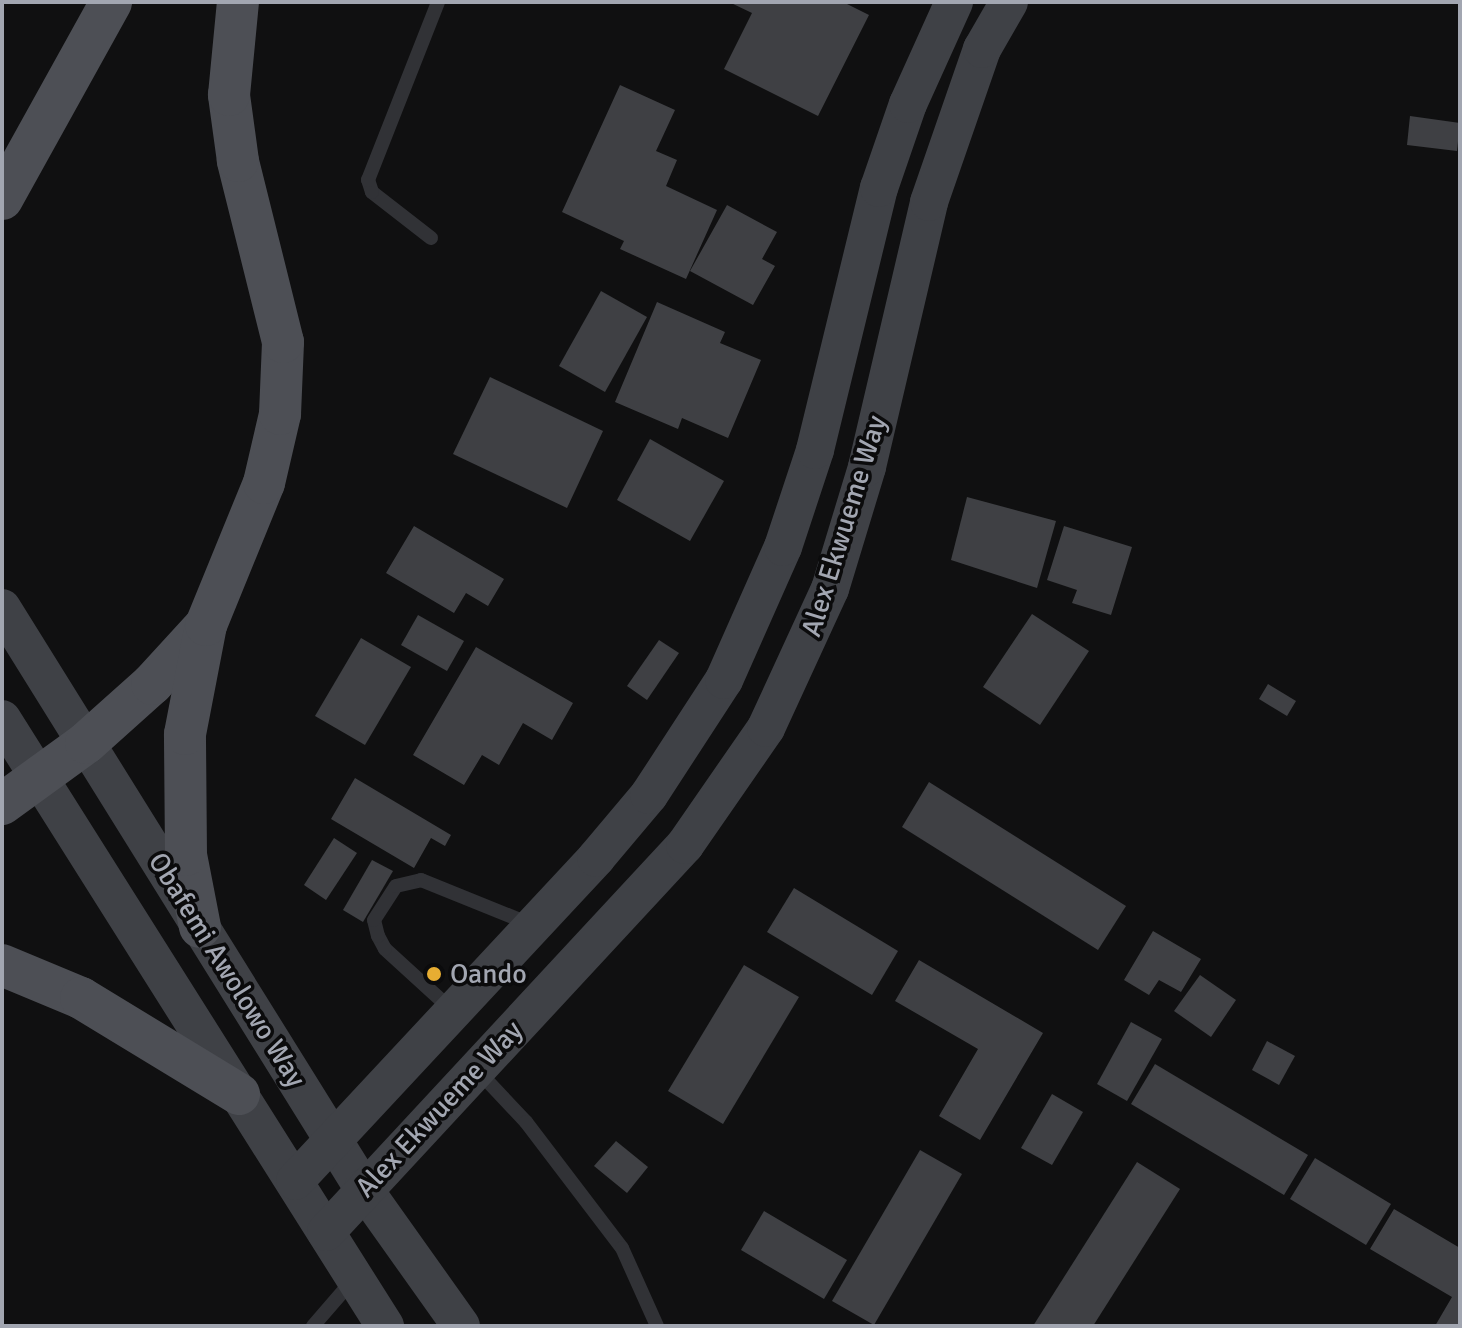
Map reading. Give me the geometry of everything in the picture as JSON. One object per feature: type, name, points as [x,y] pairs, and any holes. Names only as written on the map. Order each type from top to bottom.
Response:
[{"type":"main road","points":[[2,199],[111,2]]},
{"type":"main road","points":[[200,927],[186,855],[183,795],[185,734],[206,625],[264,483],[280,400],[283,342],[238,161],[229,95],[238,2]]},
{"type":"main road","points":[[2,804],[86,743],[152,684],[206,625]]},
{"type":"main road","points":[[2,965],[81,998],[239,1094]]},
{"type":"street","name":"Alex Ekwueme Way","points":[[295,1181],[331,1137],[455,1012],[534,926],[649,795],[690,737],[755,617],[815,450],[879,188],[908,104],[954,2]]},
{"type":"street","name":"Alex Ekwueme Way","points":[[326,1232],[363,1188],[685,845],[737,775],[795,672],[830,589],[867,467],[929,202],[982,49],[1009,2]]},
{"type":"street","name":"Obafemi Awolowo Way","points":[[2,608],[363,1188],[461,1326]]},
{"type":"street","name":"Obafemi Awolowo Way","points":[[2,719],[295,1181],[352,1280],[385,1326]]},
{"type":"lane","points":[[431,238],[372,192],[368,180],[438,2]]},
{"type":"lane","points":[[455,1012],[385,949],[378,936],[374,920],[396,886],[421,880],[534,926]]},
{"type":"lane","points":[[476,1069],[526,1122],[622,1248],[657,1326]]},
{"type":"lane","points":[[313,1326],[352,1280]]},
{"type":"building","points":[[729,2],[843,2],[869,15],[818,116],[724,69],[752,13]]},
{"type":"building","points":[[620,85],[675,110],[656,151],[677,160],[666,186],[717,210],[686,279],[620,249],[624,241],[562,212]]},
{"type":"building","points":[[1410,116],[1460,123],[1457,151],[1407,145]]},
{"type":"building","points":[[727,205],[777,232],[762,259],[775,266],[753,305],[690,271]]},
{"type":"building","points":[[601,291],[647,317],[605,392],[559,366]]},
{"type":"building","points":[[657,302],[725,332],[720,343],[761,360],[728,438],[682,418],[678,429],[615,402]]},
{"type":"building","points":[[490,377],[603,431],[567,508],[453,454]]},
{"type":"building","points":[[650,439],[724,481],[690,541],[617,500]]},
{"type":"building","points":[[967,497],[1056,521],[1037,588],[951,560]]},
{"type":"building","points":[[414,526],[504,579],[488,606],[466,593],[454,613],[386,573]]},
{"type":"building","points":[[1064,526],[1132,547],[1111,615],[1072,603],[1077,590],[1047,580]]},
{"type":"building","points":[[1032,614],[1089,651],[1040,725],[983,687]]},
{"type":"building","points":[[418,615],[464,641],[447,671],[401,645]]},
{"type":"building","points":[[361,638],[411,667],[365,745],[315,716]]},
{"type":"building","points":[[659,640],[679,653],[647,700],[627,686]]},
{"type":"building","points":[[476,647],[573,703],[552,740],[523,723],[499,765],[482,755],[464,785],[413,755]]},
{"type":"building","points":[[1268,684],[1296,701],[1287,716],[1259,699]]},
{"type":"building","points":[[355,778],[451,835],[445,846],[431,838],[414,868],[331,819]]},
{"type":"building","points":[[929,782],[1126,906],[1098,950],[902,827]]},
{"type":"building","points":[[334,838],[357,853],[326,900],[304,885]]},
{"type":"building","points":[[372,860],[393,871],[363,922],[343,910]]},
{"type":"building","points":[[794,888],[898,951],[872,995],[767,932]]},
{"type":"building","points":[[1153,931],[1201,959],[1181,992],[1159,980],[1149,995],[1124,980]]},
{"type":"building","points":[[919,960],[1043,1033],[980,1140],[939,1116],[978,1049],[895,1001]]},
{"type":"building","points":[[744,965],[799,997],[723,1124],[668,1091]]},
{"type":"building","points":[[1200,975],[1236,1000],[1211,1037],[1174,1011]]},
{"type":"building","points":[[1131,1022],[1162,1039],[1127,1101],[1097,1084]]},
{"type":"building","points":[[1267,1041],[1295,1056],[1279,1085],[1252,1070]]},
{"type":"building","points":[[1155,1064],[1308,1155],[1284,1195],[1131,1104]]},
{"type":"building","points":[[1052,1094],[1083,1112],[1052,1165],[1021,1148]]},
{"type":"building","points":[[616,1141],[648,1167],[627,1193],[594,1166]]},
{"type":"building","points":[[920,1150],[962,1174],[874,1325],[832,1301]]},
{"type":"building","points":[[1315,1158],[1391,1204],[1366,1245],[1290,1199]]},
{"type":"building","points":[[1137,1162],[1180,1189],[1093,1326],[1033,1326]]},
{"type":"building","points":[[1394,1209],[1460,1248],[1460,1326],[1435,1326],[1452,1297],[1370,1249]]},
{"type":"building","points":[[764,1211],[847,1260],[824,1299],[741,1250]]},
{"type":"place","name":"Oando","points":[[434,974]]}]
